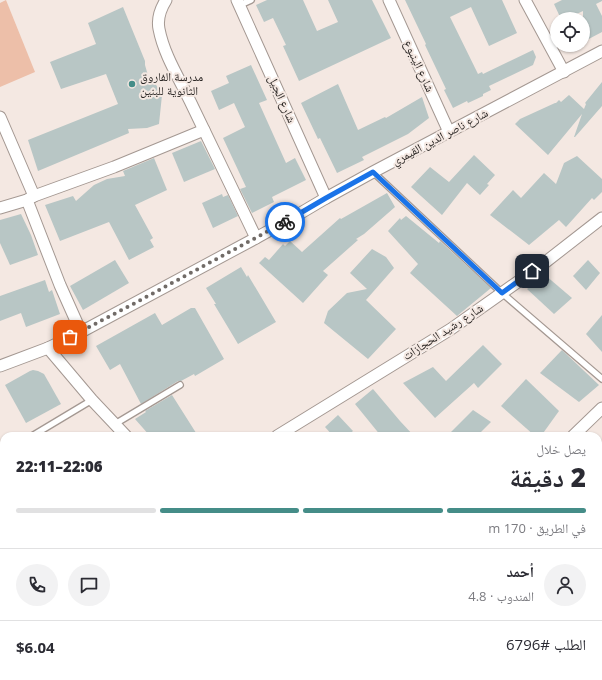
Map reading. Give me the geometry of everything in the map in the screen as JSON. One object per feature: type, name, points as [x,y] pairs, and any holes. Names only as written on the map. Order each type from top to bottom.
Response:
[{"type":"street","points":[[166,0],[159,17],[159,28],[170,60],[256,238]]},
{"type":"street","name":"شارع الينبوع","points":[[389,0],[449,132]]},
{"type":"street","points":[[525,0],[564,72]]},
{"type":"street","name":"شارع الجيل","points":[[239,2],[326,198]]},
{"type":"street","name":"شارع ناصر الدين القيمري","points":[[0,366],[48,348],[81,332],[256,238],[373,172],[602,51]]},
{"type":"street","points":[[0,118],[60,285],[81,332]]},
{"type":"street","points":[[0,208],[114,167],[204,130]]},
{"type":"street","name":"شارع رشيد الحجازات","points":[[284,432],[451,329],[543,264],[602,218]]},
{"type":"street","points":[[48,348],[92,400],[122,432]]},
{"type":"street","points":[[577,432],[602,408]]},
{"type":"lane","points":[[239,2],[251,0]]},
{"type":"lane","points":[[373,172],[502,293],[602,379]]},
{"type":"lane","points":[[115,424],[180,386]]},
{"type":"lane","points":[[39,432],[92,400]]},
{"type":"shaded area","points":[[6,0],[35,72],[0,87],[0,3]]},
{"type":"building","points":[[267,0],[303,0],[317,31],[338,22],[328,0],[372,0],[391,38],[299,81],[283,46],[286,45],[273,18],[264,22],[256,5]]},
{"type":"building","points":[[405,0],[502,0],[517,33],[489,46],[471,7],[450,17],[478,74],[482,72],[483,74],[533,50],[536,57],[533,65],[489,86],[491,90],[483,94],[483,96],[468,103],[467,101],[453,108],[444,90],[446,89],[425,45],[426,44]]},
{"type":"building","points":[[562,0],[602,0],[596,4],[602,16],[602,32],[590,38],[590,12],[558,12],[554,4]]},
{"type":"building","name":"مدرسة الفاروق الثانوية للبنين","points":[[123,7],[145,61],[149,79],[152,78],[162,95],[159,124],[147,128],[128,129],[129,133],[38,171],[28,140],[118,104],[106,74],[61,89],[50,62],[96,44],[88,23]]},
{"type":"building","points":[[251,65],[267,100],[259,103],[286,163],[295,158],[306,180],[272,197],[274,202],[252,213],[240,189],[246,187],[223,138],[245,127],[234,103],[219,110],[211,91],[229,83],[226,76]]},
{"type":"building","points":[[602,82],[602,106],[574,137],[582,114],[548,155],[515,124],[520,119],[556,103],[559,100],[561,102],[569,95],[584,109],[585,103]]},
{"type":"building","points":[[338,84],[358,130],[385,117],[386,118],[422,97],[429,118],[408,134],[362,157],[364,160],[337,173],[320,138],[318,139],[301,103]]},
{"type":"building","points":[[201,141],[215,169],[184,182],[172,153]]},
{"type":"building","points":[[474,155],[495,175],[480,195],[467,183],[442,215],[411,187],[430,167],[449,182]]},
{"type":"building","points":[[577,156],[602,179],[602,192],[594,200],[592,198],[566,227],[559,220],[529,245],[490,215],[513,190],[521,198],[544,173],[556,184],[564,163]]},
{"type":"building","points":[[154,158],[167,190],[135,205],[153,238],[150,240],[154,247],[129,260],[109,222],[60,241],[45,205],[73,196],[76,201],[94,185],[107,179],[125,176],[123,171]]},
{"type":"building","points":[[387,193],[395,207],[364,234],[356,239],[358,240],[323,271],[328,275],[303,303],[259,263],[265,257],[269,260],[283,244],[285,246],[290,241],[302,252],[340,218],[341,219]]},
{"type":"building","points":[[222,194],[223,197],[228,195],[238,216],[213,228],[202,203]]},
{"type":"building","points":[[21,214],[38,255],[10,265],[0,243],[0,220]]},
{"type":"building","points":[[406,216],[439,243],[440,241],[491,288],[457,316],[410,273],[418,264],[388,231],[400,218],[401,220]]},
{"type":"building","points":[[372,249],[386,257],[394,268],[366,300],[396,329],[368,359],[324,323],[328,311],[347,293],[367,289],[350,273]]},
{"type":"building","points":[[115,260],[129,283],[83,310],[70,286]]},
{"type":"building","points":[[588,260],[600,273],[586,290],[573,276]]},
{"type":"building","points":[[241,267],[247,277],[248,275],[276,322],[238,344],[206,288]]},
{"type":"building","points":[[545,275],[572,298],[554,314],[527,289]]},
{"type":"building","points":[[45,280],[49,292],[52,290],[60,314],[26,327],[21,313],[0,321],[0,296]]},
{"type":"building","points":[[191,308],[195,308],[224,359],[195,376],[194,374],[181,381],[178,381],[141,404],[120,364],[110,370],[96,346],[155,313],[162,325]]},
{"type":"building","points":[[602,315],[602,352],[586,334]]},
{"type":"building","points":[[483,345],[502,364],[478,388],[474,383],[435,418],[403,383],[433,367],[446,381]]},
{"type":"building","points":[[562,350],[599,385],[579,402],[540,373]]},
{"type":"building","points":[[33,370],[44,374],[61,404],[26,423],[5,385]]},
{"type":"building","points":[[526,379],[559,411],[544,432],[530,432],[501,406]]},
{"type":"building","points":[[373,389],[410,432],[378,432],[355,404]]},
{"type":"building","points":[[172,395],[195,432],[146,432],[135,419],[146,412],[145,411]]},
{"type":"building","points":[[473,410],[491,422],[481,432],[451,432]]},
{"type":"building","points":[[338,415],[353,431],[329,432],[325,427]]},
{"type":"way so far","points":[[70,337],[285,222]]},
{"type":"place","name":"مدرسة الفاروق الثانوية للبنين","points":[[132,84]]},
{"type":"route","points":[[285,222],[373,172],[502,293],[532,271]]}]
